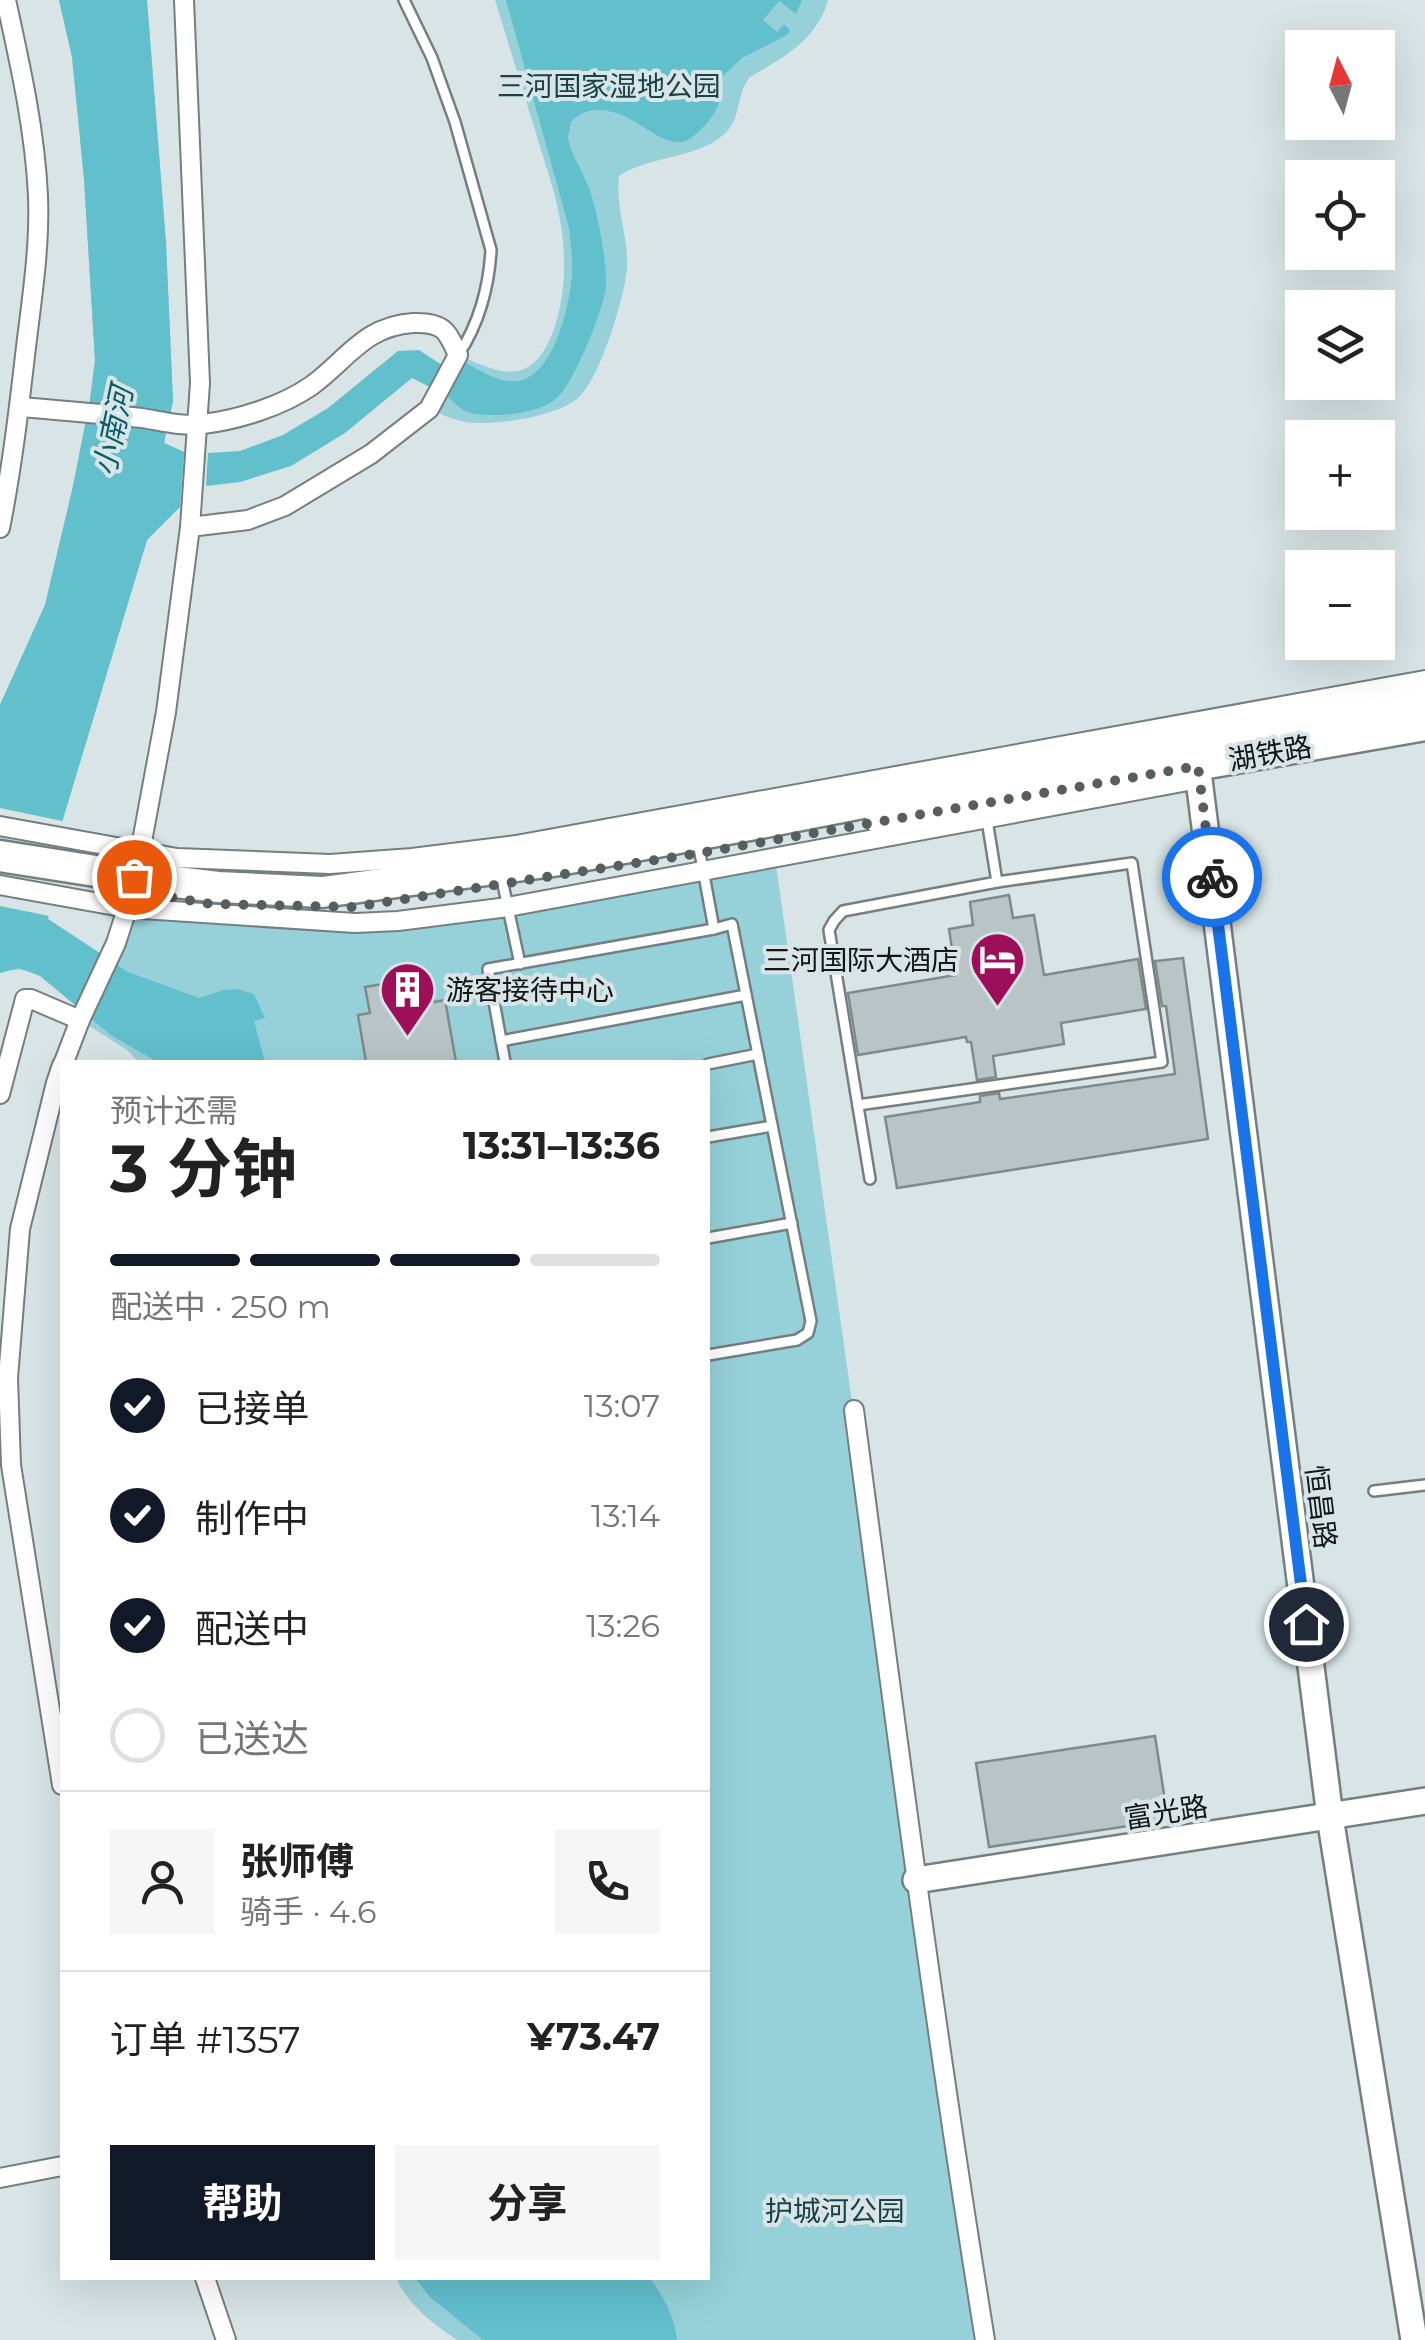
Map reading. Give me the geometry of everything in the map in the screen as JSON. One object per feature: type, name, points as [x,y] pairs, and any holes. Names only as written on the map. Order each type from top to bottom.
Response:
[{"type":"main road","name":"湖铁路","points":[[60,869],[133,882],[322,892],[503,886],[553,861],[700,853],[986,810],[1197,761],[1425,697]]},
{"type":"main road","name":"湖铁路","points":[[700,853],[1197,761],[1425,725]]},
{"type":"main road","points":[[0,856],[60,869]]},
{"type":"main road","points":[[0,868],[60,869]]},
{"type":"street","points":[[0,528],[10,480],[38,252],[38,194],[22,72],[6,0]]},
{"type":"street","points":[[65,1060],[116,943],[133,882],[166,712],[190,527],[200,383],[184,0]]},
{"type":"street","points":[[19,407],[199,425],[233,418],[310,387],[362,341],[388,327],[411,323],[440,326],[449,334],[458,354],[429,410],[371,454],[274,510],[248,520],[190,527]]},
{"type":"street","points":[[0,885],[60,869],[133,882],[177,858],[330,864],[516,846],[1425,680]]},
{"type":"street","points":[[1197,761],[1425,739]]},
{"type":"street","name":"恒昌路","points":[[1197,761],[1330,1816],[1414,2340]]},
{"type":"street","points":[[0,826],[60,869]]},
{"type":"street","points":[[0,1094],[25,999],[80,1020]]},
{"type":"street","points":[[60,1072],[20,1229],[8,1378],[10,1465],[60,1774]]},
{"type":"street","points":[[854,1410],[916,1880],[985,2340]]},
{"type":"street","name":"富光路","points":[[916,1880],[1425,1801]]},
{"type":"street","points":[[0,2178],[60,2166]]},
{"type":"street","points":[[206,2280],[226,2340]]},
{"type":"lane","points":[[404,0],[432,58],[455,122],[491,250],[490,272],[476,322],[458,354]]},
{"type":"lane","points":[[986,810],[996,882]]},
{"type":"lane","points":[[700,853],[714,929]]},
{"type":"lane","points":[[858,1105],[1162,1062],[1132,863],[996,882],[843,911],[831,925],[830,930],[858,1105],[870,1178]]},
{"type":"lane","points":[[503,886],[520,964]]},
{"type":"lane","points":[[505,1060],[488,970],[732,924],[811,1321],[808,1333],[797,1340],[710,1356]]},
{"type":"lane","points":[[501,1041],[746,995]]},
{"type":"lane","points":[[710,1064],[758,1054]]},
{"type":"lane","points":[[710,1137],[772,1126]]},
{"type":"lane","points":[[710,1238],[792,1223]]},
{"type":"lane","points":[[1374,1491],[1425,1484]]},
{"type":"green space","name":"护城河公园","points":[[59,0],[147,0],[166,243],[173,401],[164,443],[184,452],[180,507],[147,540],[60,829],[48,919],[108,958],[127,908],[355,923],[775,858],[985,2340],[457,2340],[414,2305],[397,2280],[710,2280],[710,1060],[137,1060],[80,1020],[83,1012],[46,979],[25,971],[0,973],[0,705],[45,605],[73,486],[95,360],[72,57]]},
{"type":"green space","name":"三河国家湿地公园","points":[[495,0],[828,0],[807,37],[750,77],[733,123],[719,139],[619,176],[627,257],[625,281],[610,338],[586,389],[568,405],[555,410],[525,419],[478,423],[456,420],[429,409],[458,355],[511,372],[530,366],[540,356],[559,313],[564,270],[562,230],[554,192]]},
{"type":"water","name":"小南河","points":[[59,0],[147,0],[166,243],[173,401],[164,443],[184,452],[180,507],[147,540],[60,829],[48,919],[128,972],[199,998],[237,989],[254,994],[265,1018],[254,1021],[264,1060],[154,1060],[112,1036],[40,976],[19,968],[0,973],[0,705],[45,605],[73,486],[95,360],[72,57]]},
{"type":"water","name":"三河国家湿地公园","points":[[506,0],[802,0],[796,14],[779,1],[763,20],[777,32],[784,24],[790,30],[742,58],[722,77],[717,109],[688,140],[662,138],[629,118],[603,110],[584,113],[571,123],[568,138],[595,209],[606,285],[581,359],[552,402],[512,414],[470,413],[412,378],[345,433],[291,466],[240,482],[206,486],[208,453],[240,451],[283,435],[328,408],[398,351],[419,350],[454,373],[464,362],[508,381],[523,380],[545,361],[560,330],[569,297],[571,242]]},
{"type":"water","points":[[417,2280],[651,2280],[668,2307],[677,2340],[483,2340],[430,2297]]},
{"type":"pier","points":[[0,808],[67,822],[54,917],[0,906]]},
{"type":"building","points":[[1009,895],[1013,918],[1034,915],[1044,975],[1138,959],[1146,1009],[1061,1023],[1064,1044],[993,1056],[996,1077],[977,1080],[971,1042],[966,1037],[858,1055],[848,993],[956,975],[949,929],[973,925],[970,902]]},
{"type":"building","points":[[1183,958],[1208,1139],[897,1188],[885,1117],[980,1102],[980,1096],[999,1093],[1000,1099],[1175,1074],[1155,961]]},
{"type":"building","name":"游客接待中心","points":[[423,977],[427,998],[433,996],[434,1002],[445,1000],[456,1060],[366,1060],[358,1015],[370,1013],[365,987]]},
{"type":"building","points":[[1155,1736],[1168,1820],[989,1847],[976,1763]]},
{"type":"way so far","points":[[134,877],[132,890],[210,904],[354,907],[700,853],[1198,766],[1212,877]]},
{"type":"place","name":"三河国际大酒店","points":[[998,1009]]},
{"type":"place","name":"游客接待中心","points":[[407,1039]]},
{"type":"route","points":[[1212,877],[1306,1624]]}]
